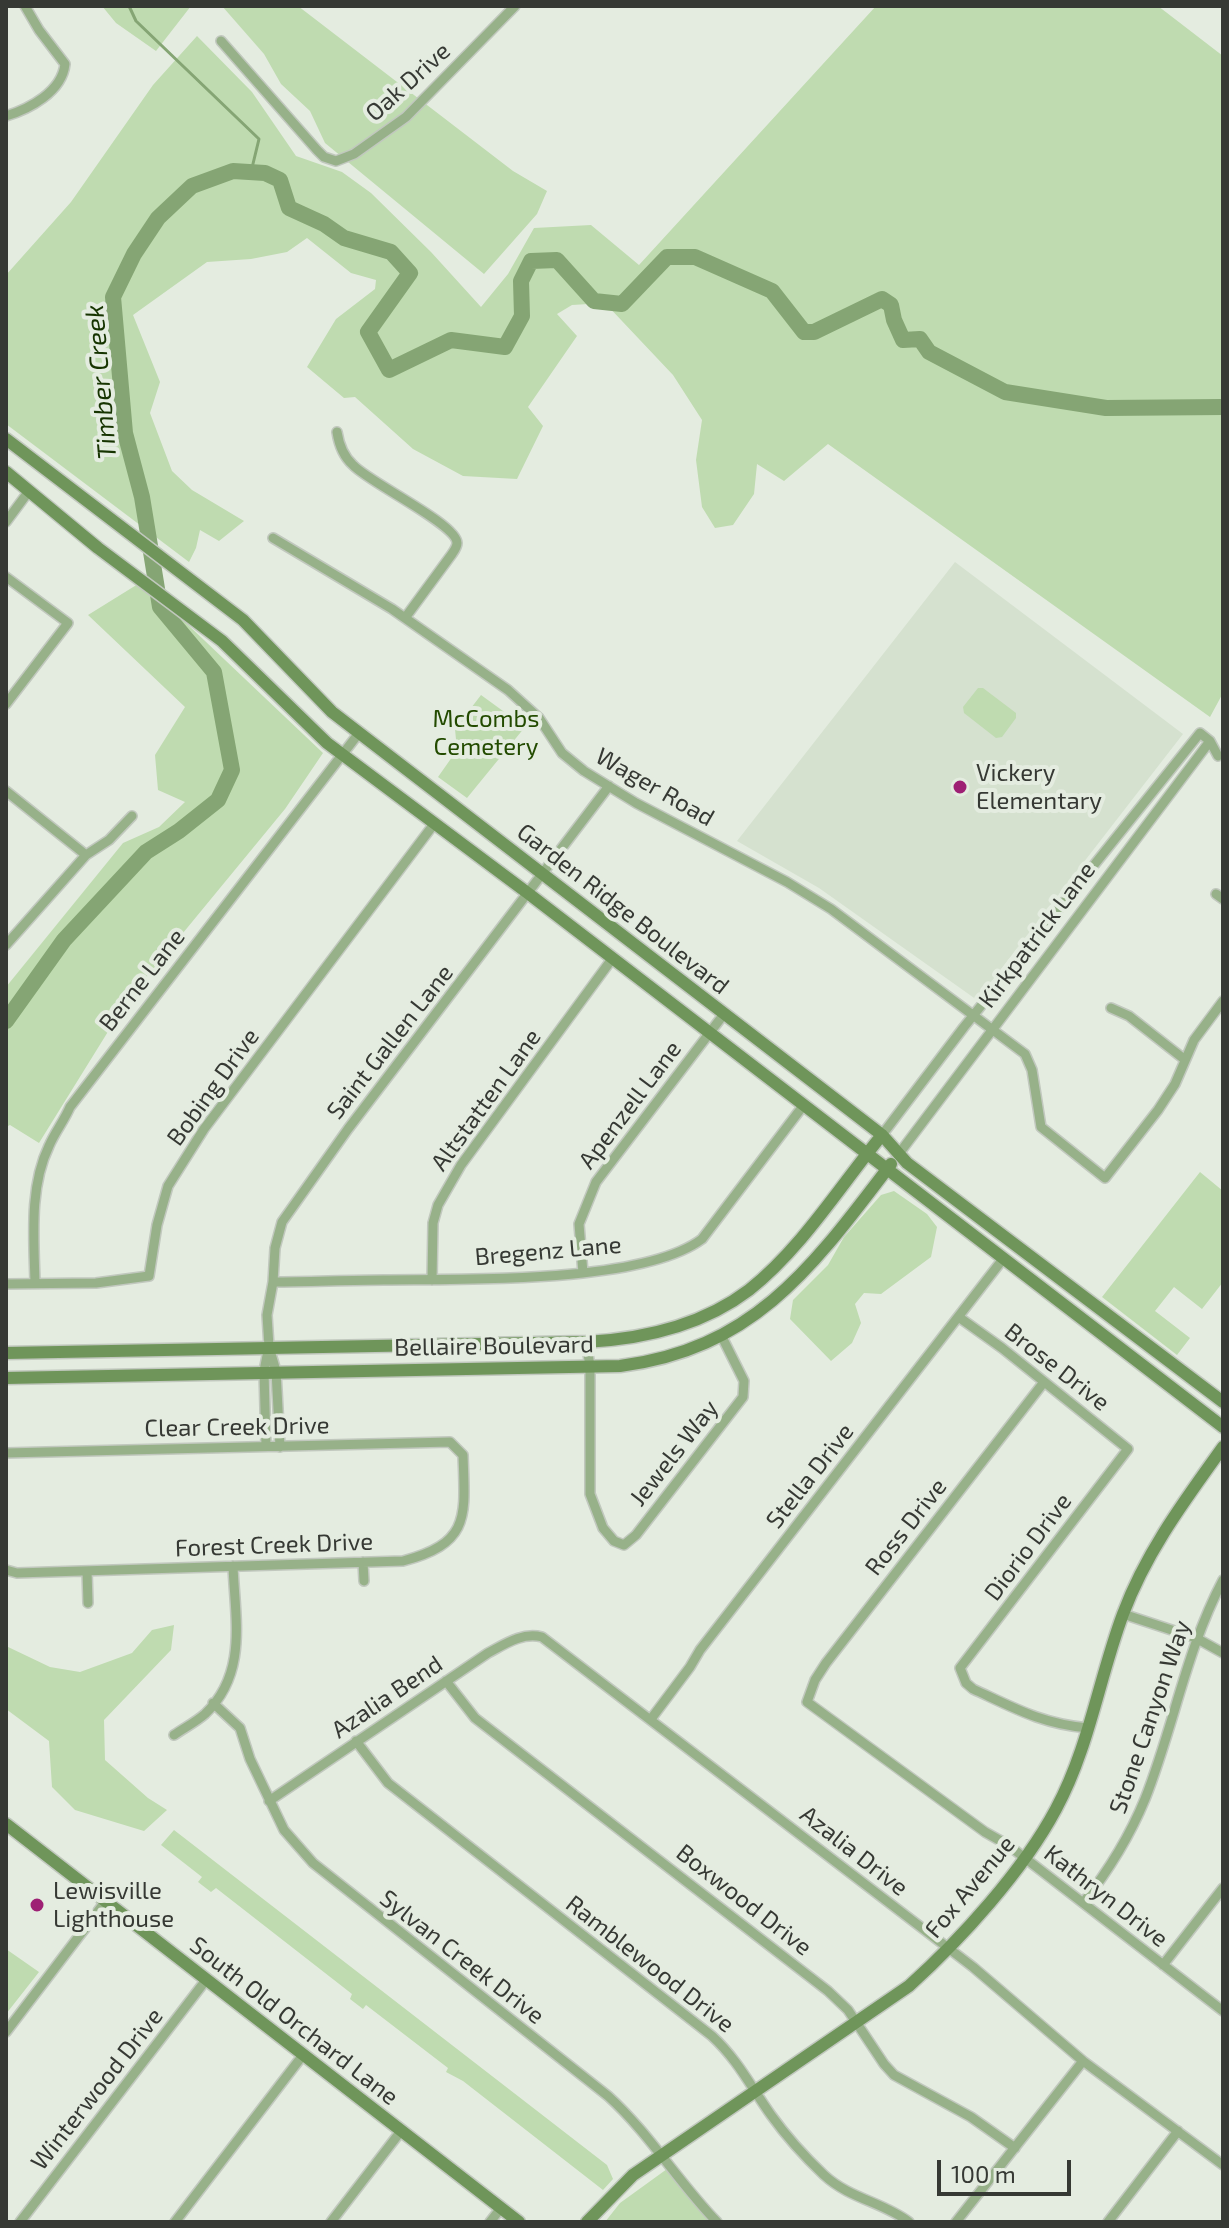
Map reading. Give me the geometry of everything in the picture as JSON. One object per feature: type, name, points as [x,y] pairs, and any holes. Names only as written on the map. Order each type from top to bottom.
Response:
[{"type":"main road","name":"Garden Ridge Boulevard","points":[[6,439],[243,620],[304,685],[359,733],[882,1135],[898,1155],[1223,1402]]},
{"type":"main road","name":"Garden Ridge Boulevard","points":[[6,472],[98,548],[222,641],[311,729],[342,755],[529,894],[1223,1427]]},
{"type":"main road","name":"Bellaire Boulevard","points":[[6,1353],[586,1342],[623,1340],[652,1334],[709,1313],[740,1296],[778,1262],[882,1135]]},
{"type":"main road","name":"Bellaire Boulevard","points":[[6,1378],[620,1366],[666,1359],[722,1337],[765,1309],[807,1269],[898,1155]]},
{"type":"main road","points":[[1003,1259],[1011,1255],[1024,1260],[1075,1288]]},
{"type":"main road","name":"Fox Avenue","points":[[587,2222],[617,2189],[662,2154],[909,1986],[948,1949],[1025,1858],[1062,1797],[1088,1728],[1123,1614],[1155,1547],[1223,1447]]},
{"type":"main road","name":"South Old Orchard Lane","points":[[6,1824],[519,2222]]},
{"type":"street","points":[[6,116],[25,110],[40,100],[52,90],[64,70],[65,64],[25,6]]},
{"type":"street","name":"Oak Drive","points":[[221,41],[317,150],[324,157],[336,161],[354,154],[406,117],[515,6]]},
{"type":"street","points":[[337,432],[340,448],[353,466],[443,525],[457,540],[458,546],[405,618]]},
{"type":"street","points":[[6,522],[29,491]]},
{"type":"street","name":"Wager Road","points":[[273,538],[405,618],[508,690],[539,718],[562,753],[584,771],[636,803],[787,882],[831,909],[1025,1054],[1032,1070],[1041,1127],[1105,1178],[1158,1110],[1175,1084],[1184,1059]]},
{"type":"street","points":[[6,577],[68,623],[6,704]]},
{"type":"street","name":"Berne Lane","points":[[35,1283],[34,1222],[40,1177],[48,1146],[70,1107],[359,733]]},
{"type":"street","name":"Kirkpatrick Lane","points":[[882,1135],[1192,742],[1200,733],[1210,741],[898,1155]]},
{"type":"street","points":[[1210,741],[1221,758]]},
{"type":"street","points":[[1192,742],[1203,751],[1221,758]]},
{"type":"street","name":"Saint Gallen Lane","points":[[270,1371],[267,1315],[275,1248],[282,1222],[348,1129],[609,786]]},
{"type":"street","points":[[6,791],[86,855]]},
{"type":"street","points":[[7,941],[86,855],[109,840],[132,816]]},
{"type":"street","name":"Bobing Drive","points":[[6,1284],[96,1283],[149,1276],[163,1196],[182,1163],[204,1129],[434,824]]},
{"type":"street","name":"Altstatten Lane","points":[[432,1280],[433,1223],[447,1189],[461,1165],[612,959]]},
{"type":"street","points":[[1111,1008],[1129,1016],[1184,1059],[1223,1001]]},
{"type":"street","name":"Apenzell Lane","points":[[583,1273],[579,1224],[596,1182],[724,1014]]},
{"type":"street","name":"Bregenz Lane","points":[[273,1282],[432,1280],[583,1273],[672,1256],[688,1250],[702,1239],[803,1106]]},
{"type":"street","name":"Stella Drive","points":[[651,1719],[700,1650],[1003,1259]]},
{"type":"street","name":"Brose Drive","points":[[960,1318],[1128,1449]]},
{"type":"street","name":"Jewels Way","points":[[590,1366],[590,1494],[603,1528],[614,1541],[624,1545],[636,1535],[743,1397],[744,1381],[722,1337]]},
{"type":"street","points":[[586,1342],[590,1366]]},
{"type":"street","points":[[266,1446],[270,1371]]},
{"type":"street","points":[[270,1371],[280,1447]]},
{"type":"street","name":"Ross Drive","points":[[807,1702],[815,1680],[826,1663],[1044,1382]]},
{"type":"street","name":"Clear Creek Drive","points":[[6,1453],[438,1441],[450,1442],[463,1455]]},
{"type":"street","name":"Diorio Drive","points":[[1088,1728],[1058,1725],[1033,1717],[973,1689],[966,1683],[960,1668],[1128,1449]]},
{"type":"street","name":"Forest Creek Drive","points":[[6,1570],[17,1573],[403,1561],[429,1554],[450,1538],[463,1516],[463,1455]]},
{"type":"street","points":[[363,1562],[364,1581]]},
{"type":"street","points":[[174,1735],[205,1713],[233,1675],[233,1566]]},
{"type":"street","points":[[87,1571],[88,1603]]},
{"type":"street","name":"Stone Canyon Way","points":[[1083,1903],[1113,1864],[1146,1796],[1196,1638],[1223,1580]]},
{"type":"street","points":[[1123,1614],[1196,1638],[1223,1653]]},
{"type":"street","name":"Azalia Drive","points":[[532,1634],[555,1645],[948,1949],[1083,2061],[1223,2165]]},
{"type":"street","name":"Azalia Bend","points":[[269,1801],[488,1653],[532,1634]]},
{"type":"street","name":"Boxwood Drive","points":[[446,1681],[475,1718],[828,1991],[848,2010],[894,2075],[971,2117],[1015,2148]]},
{"type":"street","name":"Kathryn Drive","points":[[807,1702],[1025,1858],[1223,2011]]},
{"type":"street","name":"Sylvan Creek Drive","points":[[213,1703],[240,1728],[250,1759],[284,1830],[313,1863],[608,2096],[630,2116],[717,2222]]},
{"type":"street","name":"Ramblewood Drive","points":[[356,1741],[388,1783],[730,2052],[770,2114],[799,2150],[836,2186],[896,2212],[909,2222]]},
{"type":"street","points":[[1163,1965],[1223,1888]]},
{"type":"street","points":[[6,2032],[105,1902]]},
{"type":"street","name":"Winterwood Drive","points":[[20,2222],[206,1980]]},
{"type":"street","points":[[175,2222],[303,2055]]},
{"type":"street","points":[[956,2222],[1083,2061]]},
{"type":"street","points":[[331,2222],[401,2131]]},
{"type":"street","points":[[1108,2222],[1178,2131]]},
{"type":"street","points":[[490,2222],[501,2208]]},
{"type":"shaded area","name":"Vickery Elementary","points":[[955,562],[1183,734],[977,1000],[819,888],[737,841]]},
{"type":"green space","points":[[102,6],[191,6],[156,51],[116,23]]},
{"type":"green space","points":[[222,6],[298,6],[513,171],[547,191],[537,214],[484,274],[325,143],[310,111],[281,84],[264,54]]},
{"type":"green space","points":[[876,6],[1158,6],[1223,56],[1223,693],[1210,717],[828,444],[784,481],[757,464],[754,494],[733,525],[715,528],[702,507],[696,460],[702,420],[673,375],[605,303],[572,305],[557,314],[577,336],[528,407],[543,426],[517,479],[463,476],[413,449],[355,397],[344,398],[307,367],[336,319],[375,289],[376,280],[351,273],[307,238],[287,252],[251,259],[207,262],[133,315],[160,382],[150,413],[172,471],[192,490],[244,521],[219,541],[200,530],[189,562],[6,424],[6,275],[71,202],[153,85],[197,36],[252,92],[296,156],[342,172],[371,193],[481,307],[508,274],[534,228],[591,225],[639,265]]},
{"type":"green space","points":[[138,584],[185,622],[323,753],[285,809],[127,1001],[39,1143],[10,1125],[6,1127],[6,987],[123,843],[159,827],[185,802],[158,790],[155,755],[185,707],[88,615]]},
{"type":"green space","points":[[978,688],[983,688],[1016,713],[1016,718],[1002,737],[996,738],[964,713],[963,707]]},
{"type":"green space","name":"McCombs Cemetery","points":[[481,695],[525,727],[467,798],[438,777],[457,750],[455,729]]},
{"type":"green space","points":[[1200,1172],[1223,1191],[1223,1282],[1202,1309],[1174,1287],[1155,1311],[1190,1338],[1177,1355],[1102,1297]]},
{"type":"green space","points":[[894,1191],[927,1214],[937,1227],[931,1257],[881,1294],[864,1293],[855,1304],[861,1323],[852,1343],[831,1361],[790,1319],[793,1300],[828,1265],[844,1237],[881,1195]]},
{"type":"green space","points":[[174,1625],[171,1650],[104,1720],[105,1760],[148,1798],[167,1810],[144,1831],[75,1810],[52,1787],[49,1741],[6,1709],[6,1646],[50,1667],[80,1672],[132,1653],[152,1630]]},
{"type":"green space","points":[[174,1830],[607,2165],[613,2179],[603,2190],[463,2081],[446,2072],[448,2068],[366,2005],[363,2009],[350,1999],[352,1994],[216,1888],[211,1892],[198,1882],[202,1877],[161,1845]]},
{"type":"green space","points":[[6,1949],[39,1972],[6,2014]]},
{"type":"green space","points":[[667,2169],[710,2222],[605,2222],[620,2203]]},
{"type":"waterway","points":[[129,6],[136,21],[259,139],[251,172]]},
{"type":"waterway","name":"Timber Creek","points":[[6,1021],[64,940],[146,852],[218,800],[232,770],[214,672],[160,607],[142,497],[125,433],[113,297],[134,254],[158,218],[192,186],[233,171],[265,173],[280,180],[289,208],[324,224],[344,238],[391,252],[410,273],[368,332],[389,370],[451,340],[505,347],[522,316],[521,281],[531,261],[557,260],[594,301],[622,304],[667,257],[695,257],[772,291],[804,332],[814,332],[882,299],[891,305],[903,340],[920,339],[929,352],[1005,392],[1106,408],[1223,407]]},
{"type":"place","name":"Vickery Elementary","points":[[960,787]]},
{"type":"place","name":"Lewisville Lighthouse","points":[[37,1905]]}]
